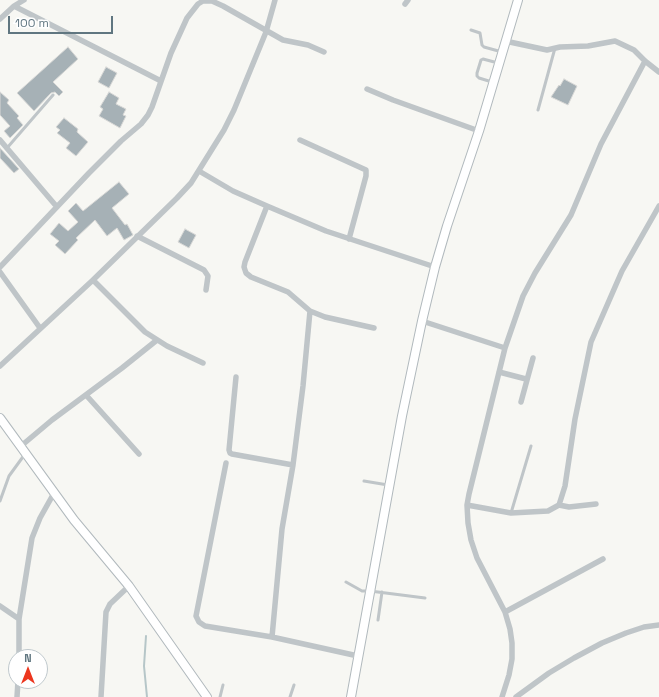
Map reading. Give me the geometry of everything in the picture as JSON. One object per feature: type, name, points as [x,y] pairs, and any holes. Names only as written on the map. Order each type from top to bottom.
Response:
[{"type":"main road","points":[[351,697],[402,416],[422,321],[447,226],[479,131],[518,0]]},
{"type":"main road","points":[[0,418],[87,537],[129,586],[204,696]]},
{"type":"street","points":[[0,19],[14,6],[24,0]]},
{"type":"street","points":[[0,366],[93,280],[186,190],[224,130],[234,110],[266,32],[275,0]]},
{"type":"street","points":[[0,267],[122,141],[141,124],[152,107],[171,53],[187,18],[202,1],[212,1],[224,6],[266,32],[283,40],[308,45],[324,52]]},
{"type":"street","points":[[14,6],[161,81]]},
{"type":"street","points":[[505,40],[542,50],[588,46],[615,41],[634,50],[659,72]]},
{"type":"street","points":[[502,697],[512,659],[511,636],[504,612],[477,558],[468,523],[467,505],[505,348],[523,296],[570,215],[604,138],[645,61]]},
{"type":"street","points":[[367,89],[479,131]]},
{"type":"street","points":[[0,140],[57,207]]},
{"type":"street","points":[[300,140],[366,170],[366,176],[349,239]]},
{"type":"street","points":[[199,171],[233,191],[267,206],[349,239],[435,267]]},
{"type":"street","points":[[267,206],[245,262],[244,267],[246,273],[251,277],[288,292],[310,311],[324,317],[374,328]]},
{"type":"street","points":[[559,505],[565,486],[575,419],[591,342],[622,271],[659,206]]},
{"type":"street","points":[[137,236],[204,270],[208,276],[206,290]]},
{"type":"street","points":[[0,272],[40,328]]},
{"type":"street","points":[[93,280],[145,332],[157,340],[203,363]]},
{"type":"street","points":[[272,637],[282,528],[293,465],[304,386],[310,311]]},
{"type":"street","points":[[422,321],[505,348]]},
{"type":"street","points":[[24,449],[52,420],[157,340]]},
{"type":"street","points":[[521,402],[526,379],[534,358]]},
{"type":"street","points":[[499,372],[526,379]]},
{"type":"street","points":[[236,377],[229,450],[230,453],[293,465]]},
{"type":"street","points":[[86,395],[139,454]]},
{"type":"street","points":[[226,463],[196,616],[199,622],[204,626],[272,637],[358,656]]},
{"type":"street","points":[[19,649],[19,620],[32,538],[40,518],[54,493]]},
{"type":"street","points":[[467,505],[511,513],[548,511],[559,505],[569,507],[596,504]]},
{"type":"street","points":[[504,612],[603,559]]},
{"type":"street","points":[[101,697],[106,612],[110,604],[129,586]]},
{"type":"street","points":[[0,606],[19,620]]},
{"type":"street","points":[[516,697],[574,658],[602,643],[644,627],[659,625]]},
{"type":"lane","points":[[471,30],[480,33],[484,48],[502,52]]},
{"type":"lane","points":[[538,110],[555,48]]},
{"type":"lane","points":[[493,82],[479,78],[477,73],[481,60],[483,59],[498,63]]},
{"type":"lane","points":[[7,148],[53,95]]},
{"type":"lane","points":[[511,513],[531,446]]},
{"type":"lane","points":[[0,501],[9,476],[24,449]]},
{"type":"lane","points":[[364,481],[390,486]]},
{"type":"lane","points":[[346,582],[362,591],[382,592],[424,598]]},
{"type":"lane","points":[[378,620],[382,592]]},
{"type":"lane","points":[[220,697],[223,685]]},
{"type":"lane","points":[[290,697],[294,685]]},
{"type":"building","points":[[68,47],[78,59],[53,82],[63,92],[59,96],[55,92],[51,93],[34,111],[17,93]]},
{"type":"building","points":[[106,67],[117,73],[109,88],[98,82]]},
{"type":"building","points":[[564,79],[577,86],[568,105],[551,97]]},
{"type":"building","points":[[0,92],[9,100],[7,103],[19,116],[17,118],[23,125],[10,138],[4,131],[10,126],[0,115]]},
{"type":"building","points":[[109,92],[119,98],[116,104],[126,109],[123,115],[126,116],[120,128],[99,116],[103,109],[100,107]]},
{"type":"building","points":[[64,118],[78,129],[77,132],[88,142],[76,156],[66,148],[70,143],[57,133],[60,130],[56,127]]},
{"type":"building","points":[[0,148],[19,169],[14,173],[0,158]]},
{"type":"building","points":[[119,182],[129,194],[112,208],[125,225],[127,224],[133,235],[124,240],[117,228],[107,236],[95,220],[76,238],[78,240],[65,254],[55,245],[59,241],[50,234],[59,223],[68,231],[78,222],[68,211],[76,203],[83,211]]},
{"type":"building","points":[[185,229],[196,235],[189,248],[178,242]]},
{"type":"waterway","points":[[146,636],[144,666],[147,697]]}]
